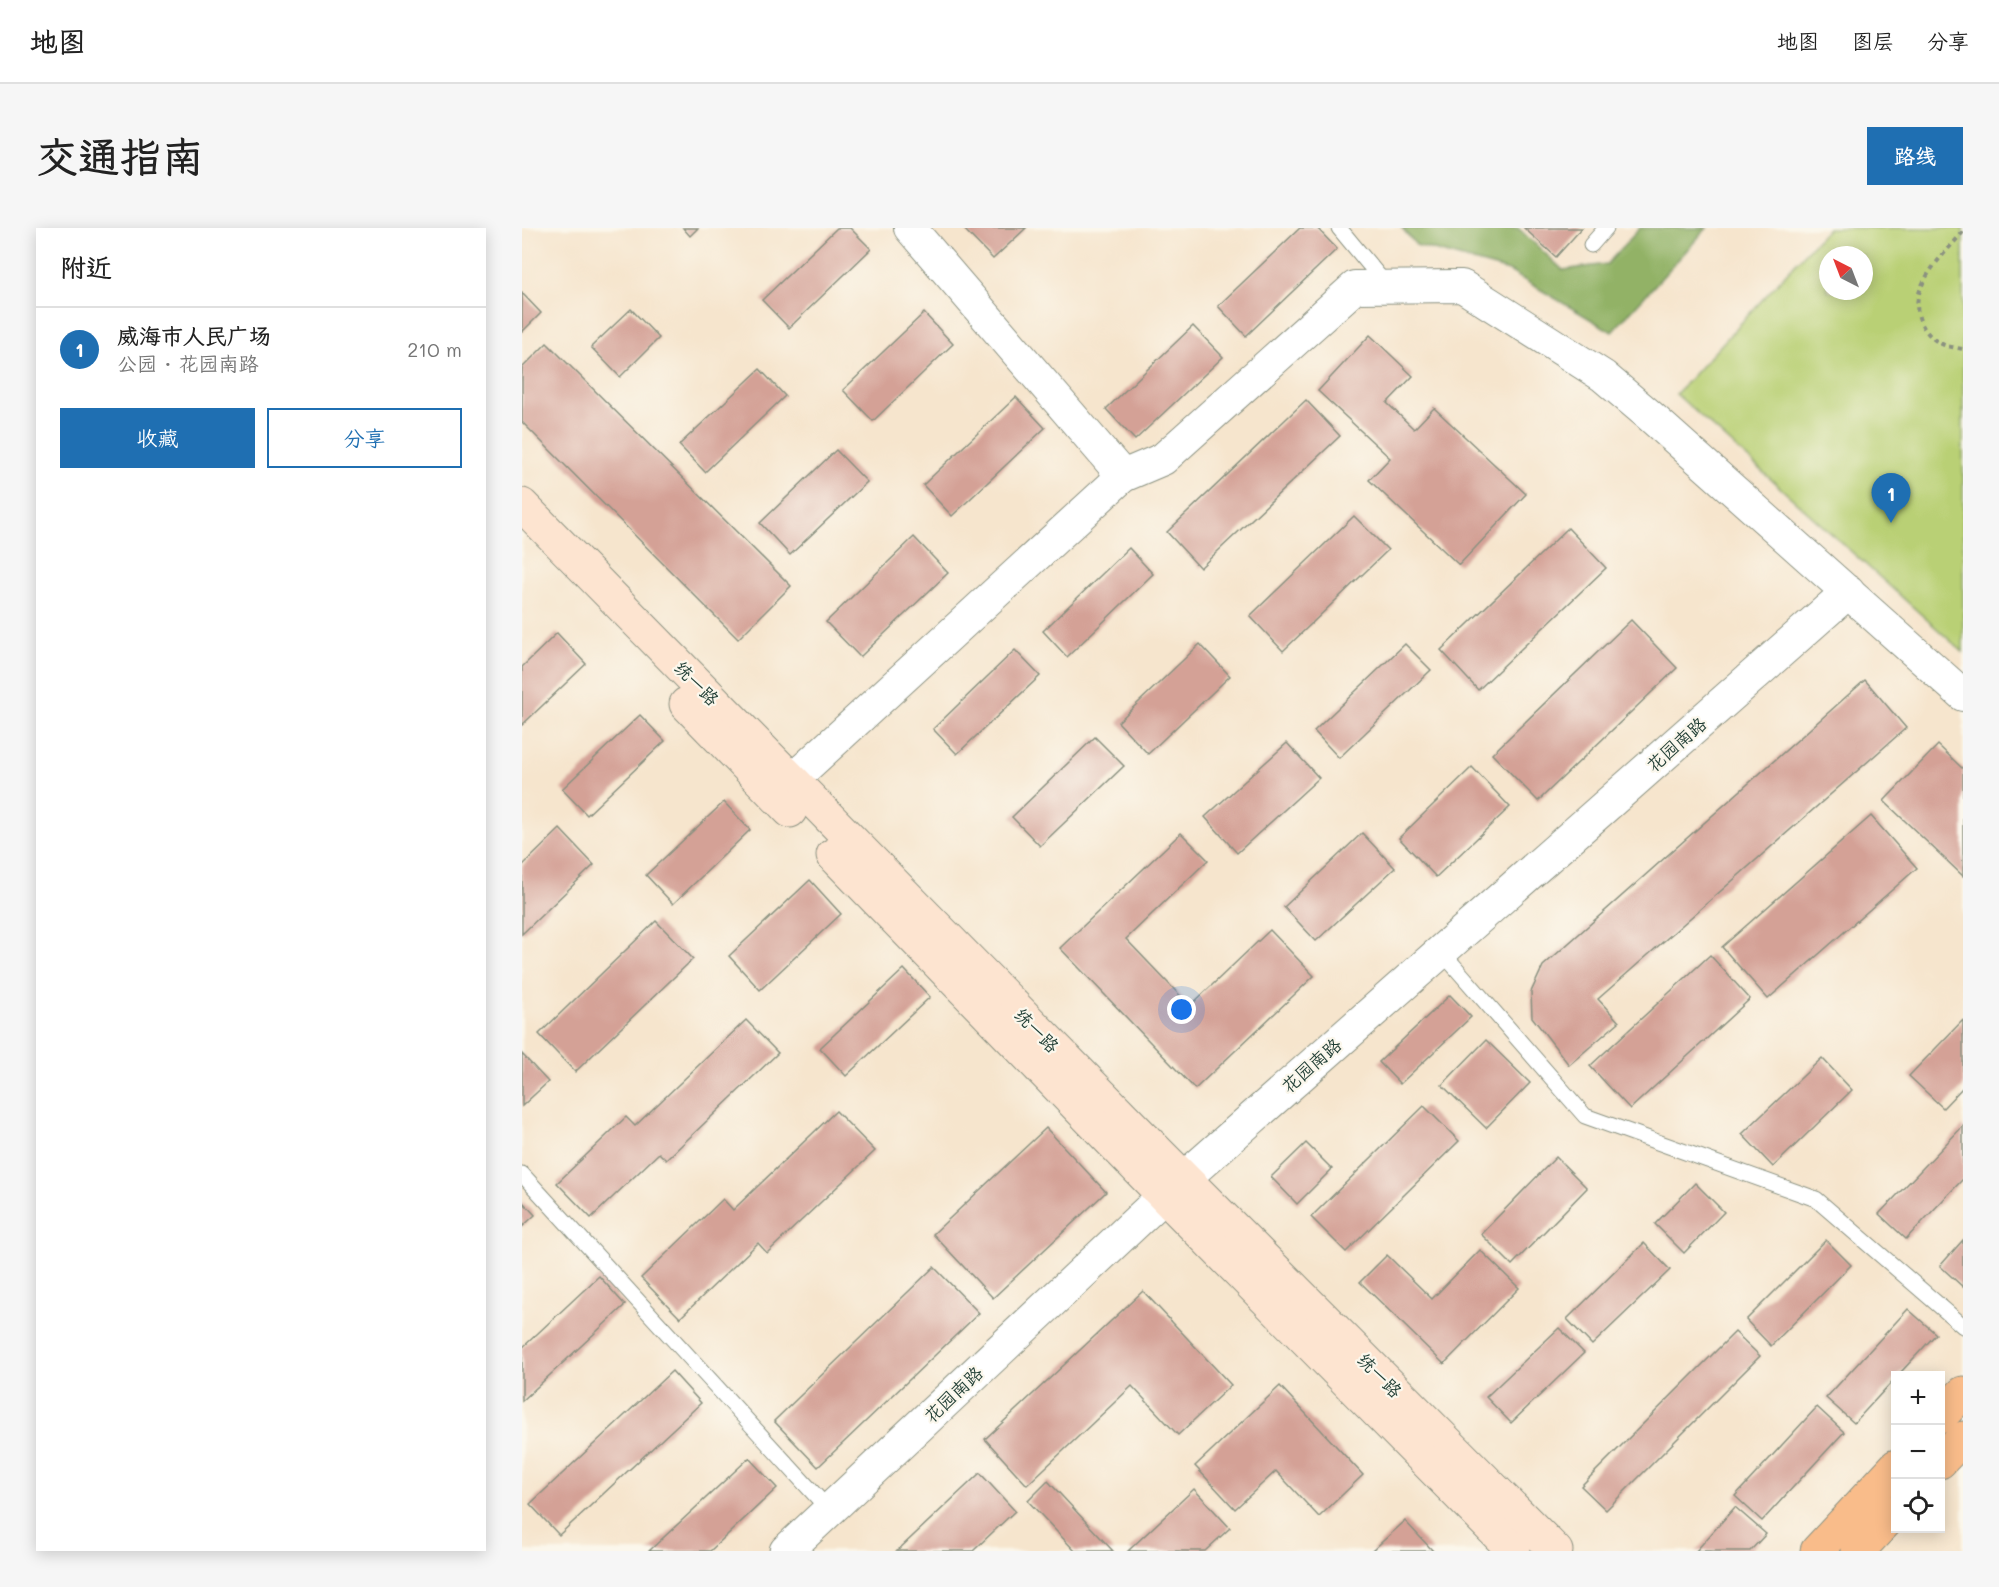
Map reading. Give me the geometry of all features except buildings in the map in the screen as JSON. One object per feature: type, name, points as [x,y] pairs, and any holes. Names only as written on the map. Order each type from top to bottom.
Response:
[{"type":"main road","name":"统一路","points":[[522,506],[792,780],[1174,1186],[1506,1548]]},
{"type":"main road","name":"统一路","points":[[522,535],[1174,1186],[1556,1551]]},
{"type":"main road","points":[[1945,1412],[1963,1392]]},
{"type":"main road","points":[[1945,1458],[1963,1438]]},
{"type":"main road","points":[[1817,1551],[1891,1471]]},
{"type":"main road","points":[[1858,1551],[1891,1516]]},
{"type":"street","points":[[910,228],[1123,476]]},
{"type":"street","points":[[792,780],[1123,476],[1163,459],[1356,287],[1462,286],[1603,376],[1649,414],[1963,695]]},
{"type":"street","name":"花园南路","points":[[786,1551],[1174,1186],[1848,592]]},
{"type":"lane","points":[[1340,228],[1388,287]]},
{"type":"lane","points":[[1591,245],[1606,228]]},
{"type":"lane","points":[[1441,951],[1585,1116],[1816,1199],[1963,1326]]},
{"type":"lane","points":[[522,1174],[829,1510]]},
{"type":"path","points":[[1963,232],[1930,271],[1919,290],[1919,319],[1932,340],[1963,349]]},
{"type":"green space","points":[[1402,228],[1518,228],[1563,270],[1607,264],[1640,228],[1707,228],[1612,332],[1509,271],[1416,245]]},
{"type":"green space","points":[[1828,228],[1963,228],[1963,652],[1676,394]]},
{"type":"place","name":"威海市人民广场","points":[[1891,523]]}]
